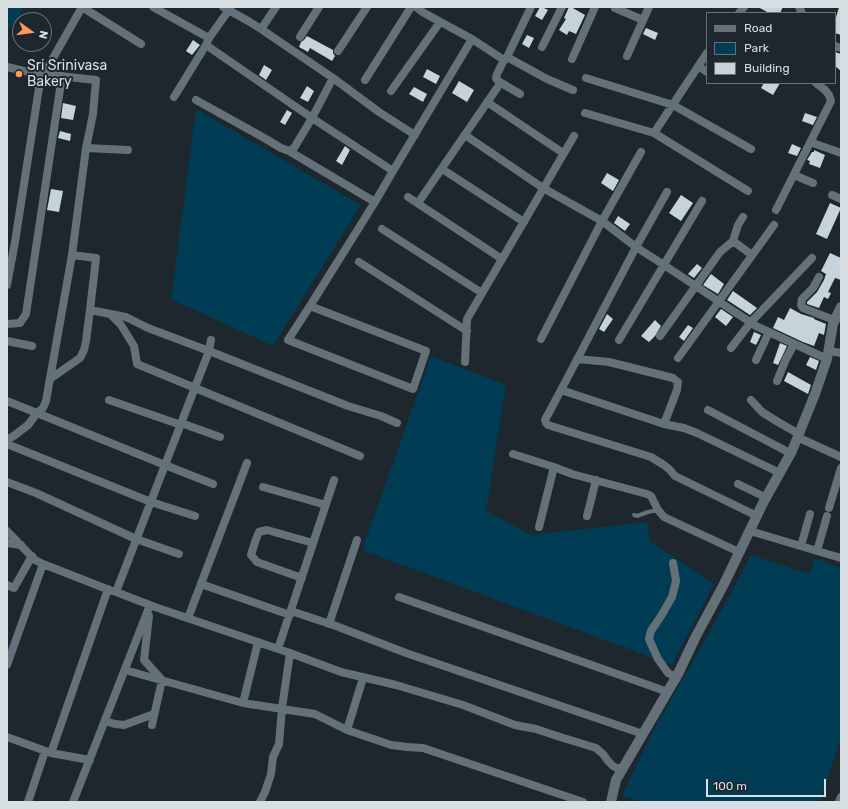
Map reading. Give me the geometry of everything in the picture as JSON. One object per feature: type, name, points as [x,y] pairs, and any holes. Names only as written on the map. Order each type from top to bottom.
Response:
[{"type":"street","points":[[7,285],[42,74],[82,7],[141,44]]},
{"type":"street","points":[[153,7],[208,42],[312,118],[393,171]]},
{"type":"street","points":[[261,29],[276,7]]},
{"type":"street","points":[[300,36],[319,7]]},
{"type":"street","points":[[338,51],[368,7]]},
{"type":"street","points":[[365,80],[411,7]]},
{"type":"street","points":[[416,7],[424,13],[506,58],[547,79],[573,90]]},
{"type":"street","points":[[520,94],[498,81],[496,78],[531,7]]},
{"type":"street","points":[[542,47],[562,7]]},
{"type":"street","points":[[572,59],[595,7]]},
{"type":"street","points":[[627,56],[649,7]]},
{"type":"street","points":[[174,97],[227,8],[261,29],[333,78],[379,112],[415,135]]},
{"type":"street","points":[[615,8],[643,20]]},
{"type":"street","points":[[391,92],[440,22]]},
{"type":"street","points":[[310,306],[426,351],[413,389],[288,340],[375,202],[472,39]]},
{"type":"street","points":[[654,132],[706,54]]},
{"type":"street","points":[[698,66],[706,71]]},
{"type":"street","points":[[7,67],[42,74],[96,80],[72,255],[46,401],[43,408],[28,425],[7,440]]},
{"type":"street","points":[[7,324],[20,323],[26,314],[62,76]]},
{"type":"street","points":[[289,151],[294,148],[333,78]]},
{"type":"street","points":[[586,78],[673,105],[751,148]]},
{"type":"street","points":[[776,210],[831,101],[825,90],[817,84]]},
{"type":"street","points":[[418,204],[497,88]]},
{"type":"street","points":[[196,100],[281,148],[289,151],[375,202]]},
{"type":"street","points":[[487,102],[563,153]]},
{"type":"street","points":[[585,113],[654,132],[748,191]]},
{"type":"street","points":[[465,135],[544,188],[602,221],[636,247],[756,326],[794,344],[828,355],[841,354]]},
{"type":"street","points":[[465,362],[467,319],[574,136]]},
{"type":"street","points":[[810,142],[841,153]]},
{"type":"street","points":[[86,148],[128,150]]},
{"type":"street","points":[[541,339],[602,221],[641,152]]},
{"type":"street","points":[[442,169],[524,222]]},
{"type":"street","points":[[794,175],[813,183]]},
{"type":"street","points":[[667,192],[636,247],[545,420],[548,425],[651,457],[670,470],[675,476],[757,516]]},
{"type":"street","points":[[832,195],[841,199]]},
{"type":"street","points":[[408,196],[502,259]]},
{"type":"street","points":[[619,340],[702,201]]},
{"type":"street","points":[[660,336],[720,252],[733,241],[738,225],[743,217]]},
{"type":"street","points":[[678,358],[774,225]]},
{"type":"street","points":[[382,229],[482,293]]},
{"type":"street","points":[[733,241],[752,255]]},
{"type":"street","points":[[50,379],[80,358],[86,341],[96,258],[72,255]]},
{"type":"street","points":[[731,348],[751,322],[812,258]]},
{"type":"street","points":[[359,262],[467,331]]},
{"type":"street","points":[[819,277],[813,288],[802,299],[801,305],[803,308],[834,320]]},
{"type":"street","points":[[611,802],[616,780],[676,677],[798,436],[815,394],[828,355],[834,320],[841,307]]},
{"type":"street","points":[[90,310],[126,317],[148,328],[348,406],[381,416],[397,423]]},
{"type":"street","points":[[110,314],[121,326],[134,346],[138,364],[360,456]]},
{"type":"street","points":[[756,360],[769,332]]},
{"type":"street","points":[[28,802],[112,591],[151,502],[209,351],[211,340]]},
{"type":"street","points":[[7,341],[32,346]]},
{"type":"street","points":[[777,381],[794,344]]},
{"type":"street","points":[[577,360],[609,362],[673,378],[678,382],[677,390],[664,424]]},
{"type":"street","points":[[561,390],[664,424],[684,428],[780,472]]},
{"type":"street","points":[[109,400],[220,437]]},
{"type":"street","points":[[751,400],[762,412],[798,436],[841,457]]},
{"type":"street","points":[[7,401],[213,484]]},
{"type":"street","points":[[708,410],[790,453]]},
{"type":"street","points":[[7,444],[151,502],[195,516]]},
{"type":"street","points":[[513,454],[572,474],[647,494],[651,496],[658,510],[664,517],[739,552]]},
{"type":"street","points":[[188,618],[247,463]]},
{"type":"street","points":[[539,527],[554,467]]},
{"type":"street","points":[[829,508],[841,468]]},
{"type":"street","points":[[278,649],[334,480]]},
{"type":"street","points":[[587,516],[596,480]]},
{"type":"street","points":[[7,482],[36,493],[136,539],[179,554]]},
{"type":"street","points":[[738,484],[767,498]]},
{"type":"street","points":[[263,487],[326,505]]},
{"type":"street","points":[[801,546],[810,514]]},
{"type":"street","points":[[817,550],[827,516]]},
{"type":"street","points":[[302,578],[257,562],[251,555],[256,539],[259,532],[267,530],[313,543]]},
{"type":"street","points":[[7,531],[35,560],[112,591],[335,670],[463,704],[515,724],[596,748],[613,766],[623,768]]},
{"type":"street","points":[[750,531],[841,558]]},
{"type":"street","points":[[329,624],[357,540]]},
{"type":"street","points":[[7,543],[21,545]]},
{"type":"street","points":[[7,585],[14,588],[32,556]]},
{"type":"street","points":[[673,563],[676,581],[672,598],[651,631],[649,639],[658,659],[668,673],[676,677]]},
{"type":"street","points":[[7,665],[10,646],[43,564]]},
{"type":"street","points":[[201,584],[329,624],[406,653],[644,734]]},
{"type":"street","points":[[400,597],[668,692]]},
{"type":"street","points":[[73,802],[150,605]]},
{"type":"street","points":[[150,605],[144,660],[162,680]]},
{"type":"street","points":[[242,702],[258,642]]},
{"type":"street","points":[[260,802],[271,774],[273,756],[279,744],[282,708],[290,653]]},
{"type":"street","points":[[125,670],[242,702],[315,714],[347,730],[392,745],[423,748],[583,802]]},
{"type":"street","points":[[347,730],[363,678]]},
{"type":"street","points":[[152,724],[162,680]]},
{"type":"street","points":[[105,721],[124,725],[154,714]]},
{"type":"street","points":[[7,737],[48,752],[90,760]]},
{"type":"street","points":[[839,802],[841,797]]},
{"type":"lane","points":[[634,515],[637,516],[658,510]]},
{"type":"green space","points":[[7,7],[25,7],[22,12],[12,12],[12,26],[7,28]]},
{"type":"green space","points":[[196,109],[361,205],[273,346],[171,299]]},
{"type":"green space","points":[[431,356],[506,385],[486,511],[531,535],[647,522],[650,541],[714,584],[672,665],[362,550]]},
{"type":"green space","points":[[751,555],[810,574],[814,558],[841,568],[841,738],[820,802],[641,802],[622,796],[651,735],[718,617]]},
{"type":"building","points":[[540,7],[548,10],[542,20],[535,16]]},
{"type":"building","points":[[569,7],[585,15],[576,34],[569,31],[567,35],[559,30],[566,19],[564,18]]},
{"type":"building","points":[[758,7],[783,7],[780,12],[767,12]]},
{"type":"building","points":[[839,7],[841,7],[841,35],[836,33],[836,18]]},
{"type":"building","points":[[646,28],[658,33],[655,40],[643,34]]},
{"type":"building","points":[[527,35],[534,38],[529,48],[522,44]]},
{"type":"building","points":[[307,36],[333,50],[335,56],[332,61],[310,48],[308,52],[299,47],[301,42]]},
{"type":"building","points":[[193,40],[200,45],[192,55],[186,51]]},
{"type":"building","points":[[836,52],[841,54],[841,71],[836,67]]},
{"type":"building","points":[[264,65],[272,70],[266,80],[259,75]]},
{"type":"building","points":[[427,69],[440,76],[436,84],[423,77]]},
{"type":"building","points":[[459,81],[474,90],[467,102],[452,93]]},
{"type":"building","points":[[763,84],[779,84],[773,95],[761,88]]},
{"type":"building","points":[[307,86],[314,91],[308,102],[300,98]]},
{"type":"building","points":[[414,87],[427,94],[423,102],[409,94]]},
{"type":"building","points":[[63,103],[76,106],[73,120],[61,118]]},
{"type":"building","points":[[287,110],[292,113],[285,125],[280,122]]},
{"type":"building","points":[[805,113],[817,117],[813,125],[802,121]]},
{"type":"building","points":[[60,131],[71,134],[70,141],[58,138]]},
{"type":"building","points":[[792,144],[801,148],[797,156],[788,153]]},
{"type":"building","points":[[345,146],[350,150],[342,165],[336,161]]},
{"type":"building","points":[[814,150],[825,155],[820,168],[809,164],[810,161],[807,160]]},
{"type":"building","points":[[607,173],[619,180],[613,191],[601,183]]},
{"type":"building","points":[[51,189],[63,191],[59,212],[47,210]]},
{"type":"building","points":[[681,195],[693,203],[681,221],[669,213]]},
{"type":"building","points":[[830,203],[841,208],[827,239],[816,234]]},
{"type":"building","points":[[618,216],[630,224],[625,231],[614,223]]},
{"type":"building","points":[[830,253],[841,258],[841,280],[835,278],[828,292],[831,293],[828,299],[824,297],[819,308],[807,304],[807,302],[817,292],[824,280],[826,274],[821,271]]},
{"type":"building","points":[[697,264],[702,268],[694,278],[688,274]]},
{"type":"building","points":[[711,274],[724,284],[718,294],[703,285]]},
{"type":"building","points":[[733,291],[757,308],[750,315],[727,300]]},
{"type":"building","points":[[790,308],[826,324],[824,335],[819,333],[814,346],[773,328],[778,317],[784,320]]},
{"type":"building","points":[[721,309],[733,317],[726,326],[715,317]]},
{"type":"building","points":[[607,314],[613,319],[604,332],[599,329]]},
{"type":"building","points":[[655,320],[661,326],[649,342],[641,336]]},
{"type":"building","points":[[688,325],[693,328],[684,341],[679,337]]},
{"type":"building","points":[[754,332],[761,335],[756,345],[750,342]]},
{"type":"building","points":[[780,343],[787,346],[778,365],[773,363]]},
{"type":"building","points":[[810,357],[819,361],[816,370],[806,365]]},
{"type":"building","points":[[788,372],[811,385],[808,394],[784,381]]},
{"type":"place","name":"Sri Srinivasa Bakery","points":[[19,74]]}]
